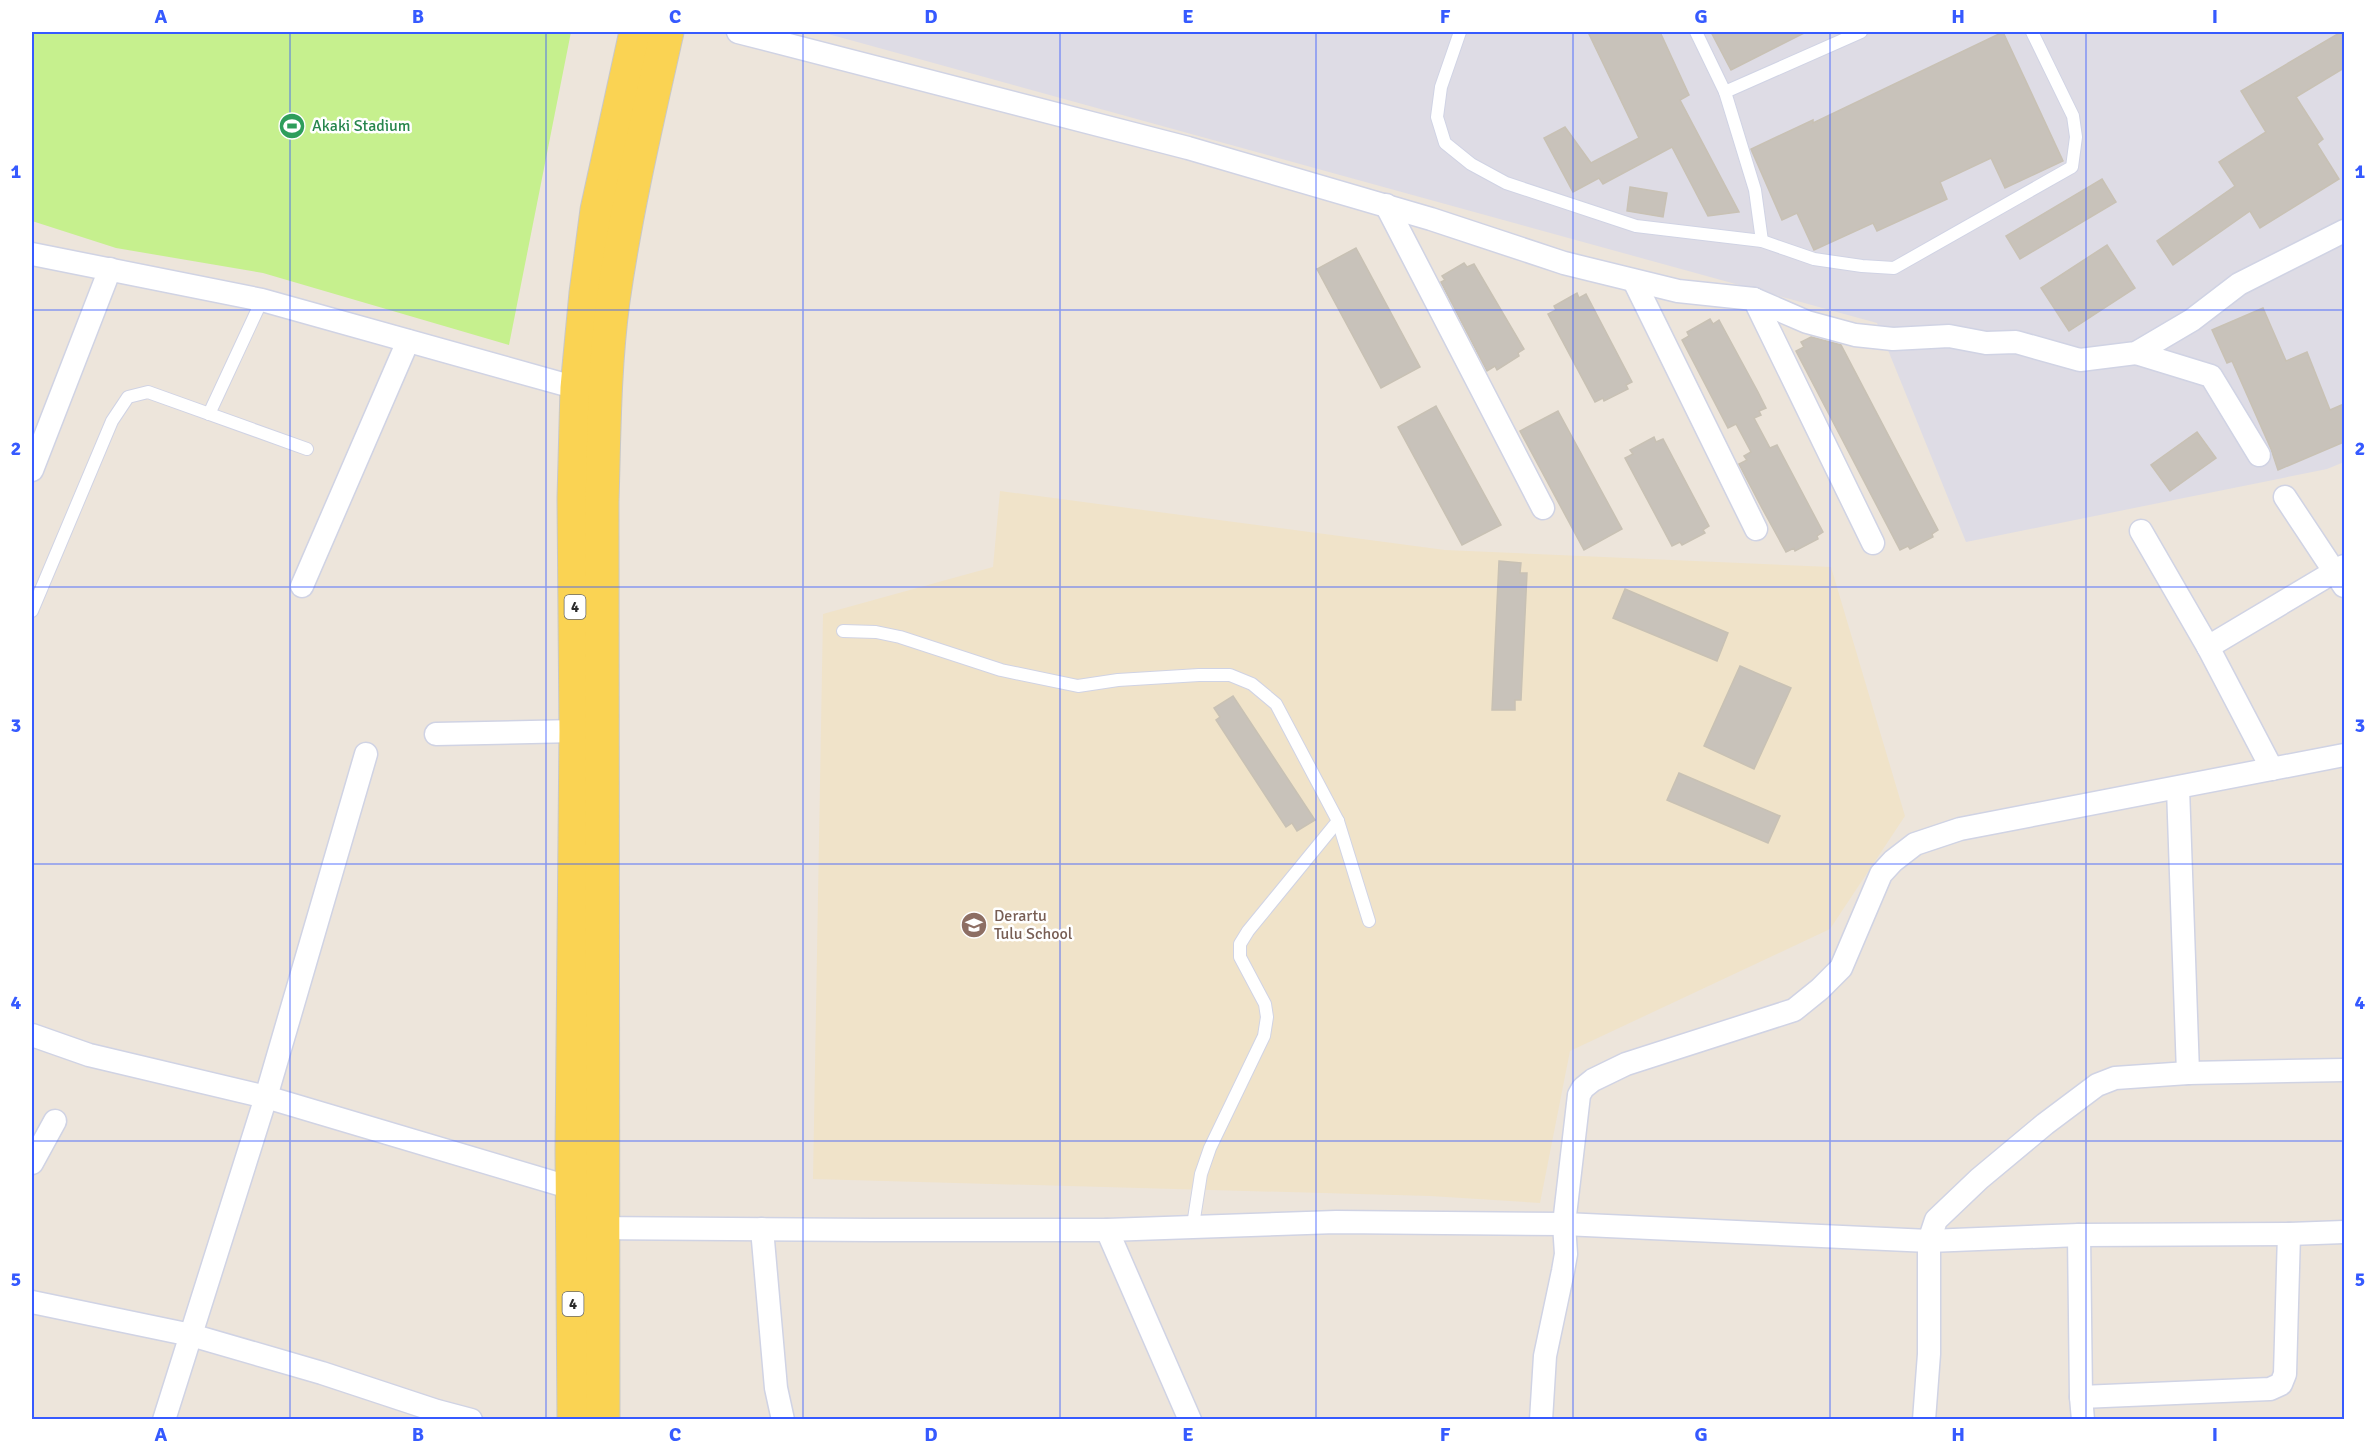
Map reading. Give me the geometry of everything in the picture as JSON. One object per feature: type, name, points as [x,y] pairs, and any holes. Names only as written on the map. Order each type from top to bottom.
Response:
[{"type":"main road","name":"4","points":[[574,1419],[587,1228],[572,1188],[576,731],[574,498],[577,388],[597,210],[636,32]]},
{"type":"main road","points":[[603,1419],[587,1228],[605,395],[613,304],[627,214],[667,32]]},
{"type":"street","points":[[738,32],[1188,148],[1386,206],[1564,263],[1678,291],[1754,299],[1807,322],[1855,335],[1893,339],[1950,336],[1986,343],[2016,342],[2080,360],[2136,353],[2192,320],[2239,284],[2344,231]]},
{"type":"street","points":[[1386,206],[1543,508]]},
{"type":"street","points":[[32,254],[262,300],[577,388]]},
{"type":"street","points":[[32,470],[110,269]]},
{"type":"street","points":[[1634,281],[1756,529]]},
{"type":"street","points":[[1754,299],[1873,543]]},
{"type":"street","points":[[302,586],[408,341]]},
{"type":"street","points":[[2136,353],[2211,376],[2259,455]]},
{"type":"street","points":[[2208,647],[2342,574],[2285,497]]},
{"type":"street","points":[[2141,531],[2208,647],[2272,769]]},
{"type":"street","points":[[436,734],[576,731]]},
{"type":"street","points":[[164,1419],[266,1097],[366,754]]},
{"type":"street","points":[[1541,1419],[1545,1356],[1566,1254],[1564,1224],[1579,1095],[1583,1088],[1626,1064],[1794,1010],[1841,968],[1881,874],[1893,861],[1915,844],[1960,829],[2344,755]]},
{"type":"street","points":[[2178,788],[2188,1073]]},
{"type":"street","points":[[32,1035],[89,1055],[266,1097],[572,1188]]},
{"type":"street","points":[[1924,1419],[1929,1354],[1929,1240],[1936,1220],[1971,1185],[2097,1085],[2115,1078],[2188,1073],[2344,1070]]},
{"type":"street","points":[[32,1163],[55,1122]]},
{"type":"street","points":[[587,1228],[1107,1230],[1192,1225],[1336,1222],[1564,1224],[1929,1240],[2079,1235],[2344,1232]]},
{"type":"street","points":[[762,1229],[776,1388],[783,1419]]},
{"type":"street","points":[[1107,1230],[1190,1419]]},
{"type":"street","points":[[2079,1235],[2082,1408],[2270,1389],[2281,1384],[2285,1374],[2289,1234]]},
{"type":"street","points":[[32,1302],[191,1335],[322,1373],[437,1411],[471,1419]]},
{"type":"lane","points":[[1460,32],[1441,87],[1437,117],[1444,143],[1471,164],[1506,183],[1636,226],[1762,241],[1814,259],[1894,268],[2072,166],[2076,137],[2073,116],[2032,32]]},
{"type":"lane","points":[[1696,32],[1725,92],[1755,189],[1762,241]]},
{"type":"lane","points":[[1725,92],[1860,32]]},
{"type":"lane","points":[[209,414],[262,300]]},
{"type":"lane","points":[[32,611],[112,421],[128,397],[148,392],[307,449]]},
{"type":"lane","points":[[843,631],[876,632],[900,637],[1002,670],[1078,686],[1118,680],[1199,675],[1230,675],[1252,684],[1276,704],[1338,821],[1369,921]]},
{"type":"lane","points":[[1192,1225],[1201,1174],[1210,1148],[1263,1036],[1267,1017],[1265,1004],[1240,957],[1240,944],[1248,930],[1338,821]]},
{"type":"shaded area","points":[[821,32],[2344,32],[2344,462],[2327,469],[1966,542],[1877,323]]},
{"type":"shaded area","points":[[1000,491],[1445,550],[1831,567],[1905,816],[1830,929],[1570,1051],[1540,1203],[1430,1196],[813,1179],[823,614],[993,567]]},
{"type":"green space","name":"Akaki Stadium","points":[[32,32],[571,32],[509,345],[263,273],[116,248],[32,221]]},
{"type":"building","points":[[1588,32],[1660,32],[1689,95],[1680,100],[1739,212],[1708,216],[1672,147],[1603,184],[1599,178],[1573,192],[1544,138],[1565,127],[1591,163],[1639,138]]},
{"type":"building","points":[[1711,32],[1806,32],[1731,70]]},
{"type":"building","points":[[2003,32],[2063,161],[2005,188],[1991,158],[1940,182],[1947,199],[1877,231],[1873,223],[1814,250],[1797,213],[1782,220],[1751,149],[1813,120],[1813,123]]},
{"type":"building","points":[[2344,32],[2344,68],[2296,97],[2323,139],[2317,144],[2339,179],[2260,228],[2250,211],[2173,265],[2157,241],[2235,186],[2219,162],[2266,132],[2241,91]]},
{"type":"building","points":[[2102,179],[2116,202],[2020,259],[2006,236]]},
{"type":"building","points":[[1630,187],[1667,193],[1663,217],[1627,211]]},
{"type":"building","points":[[2107,245],[2135,288],[2069,331],[2041,288]]},
{"type":"building","points":[[1356,248],[1420,367],[1381,388],[1317,269]]},
{"type":"building","points":[[1464,263],[1467,267],[1474,264],[1524,349],[1518,353],[1519,356],[1497,370],[1495,366],[1487,371],[1441,282],[1445,280],[1442,276]]},
{"type":"building","points":[[1577,293],[1579,298],[1586,294],[1632,382],[1626,385],[1628,389],[1604,401],[1603,398],[1595,402],[1548,314],[1556,310],[1554,306]]},
{"type":"building","points":[[2263,308],[2286,361],[2307,352],[2330,410],[2344,404],[2344,442],[2278,470],[2232,361],[2227,363],[2212,330]]},
{"type":"building","points":[[1710,319],[1713,324],[1719,320],[1758,392],[1766,408],[1759,411],[1761,415],[1754,418],[1770,448],[1777,445],[1823,532],[1817,536],[1818,539],[1795,551],[1794,548],[1786,552],[1763,510],[1739,464],[1747,460],[1744,456],[1751,452],[1736,424],[1728,428],[1682,340],[1689,336],[1687,332]]},
{"type":"building","points":[[1811,337],[1841,345],[1938,530],[1932,534],[1933,537],[1910,549],[1908,546],[1900,550],[1796,351],[1804,347],[1801,342]]},
{"type":"building","points":[[1436,406],[1501,525],[1462,545],[1398,427]]},
{"type":"building","points":[[1558,411],[1622,529],[1584,550],[1520,431]]},
{"type":"building","points":[[2197,432],[2216,458],[2170,491],[2151,465]]},
{"type":"building","points":[[1654,437],[1656,442],[1663,439],[1709,526],[1703,530],[1705,533],[1682,545],[1680,542],[1672,546],[1625,458],[1633,454],[1630,450]]},
{"type":"building","points":[[1499,561],[1521,563],[1520,573],[1527,573],[1521,700],[1515,700],[1515,710],[1492,710]]},
{"type":"building","points":[[1625,589],[1728,633],[1717,661],[1613,618]]},
{"type":"building","points":[[1740,666],[1791,688],[1754,769],[1704,746]]},
{"type":"building","points":[[1233,696],[1315,820],[1297,831],[1292,823],[1286,827],[1216,720],[1220,717],[1214,708]]},
{"type":"building","points":[[1679,773],[1780,816],[1768,843],[1667,800]]},
{"type":"place","name":"Akaki Stadium","points":[[292,126]]},
{"type":"place","name":"Derartu Tulu School","points":[[974,925]]}]
